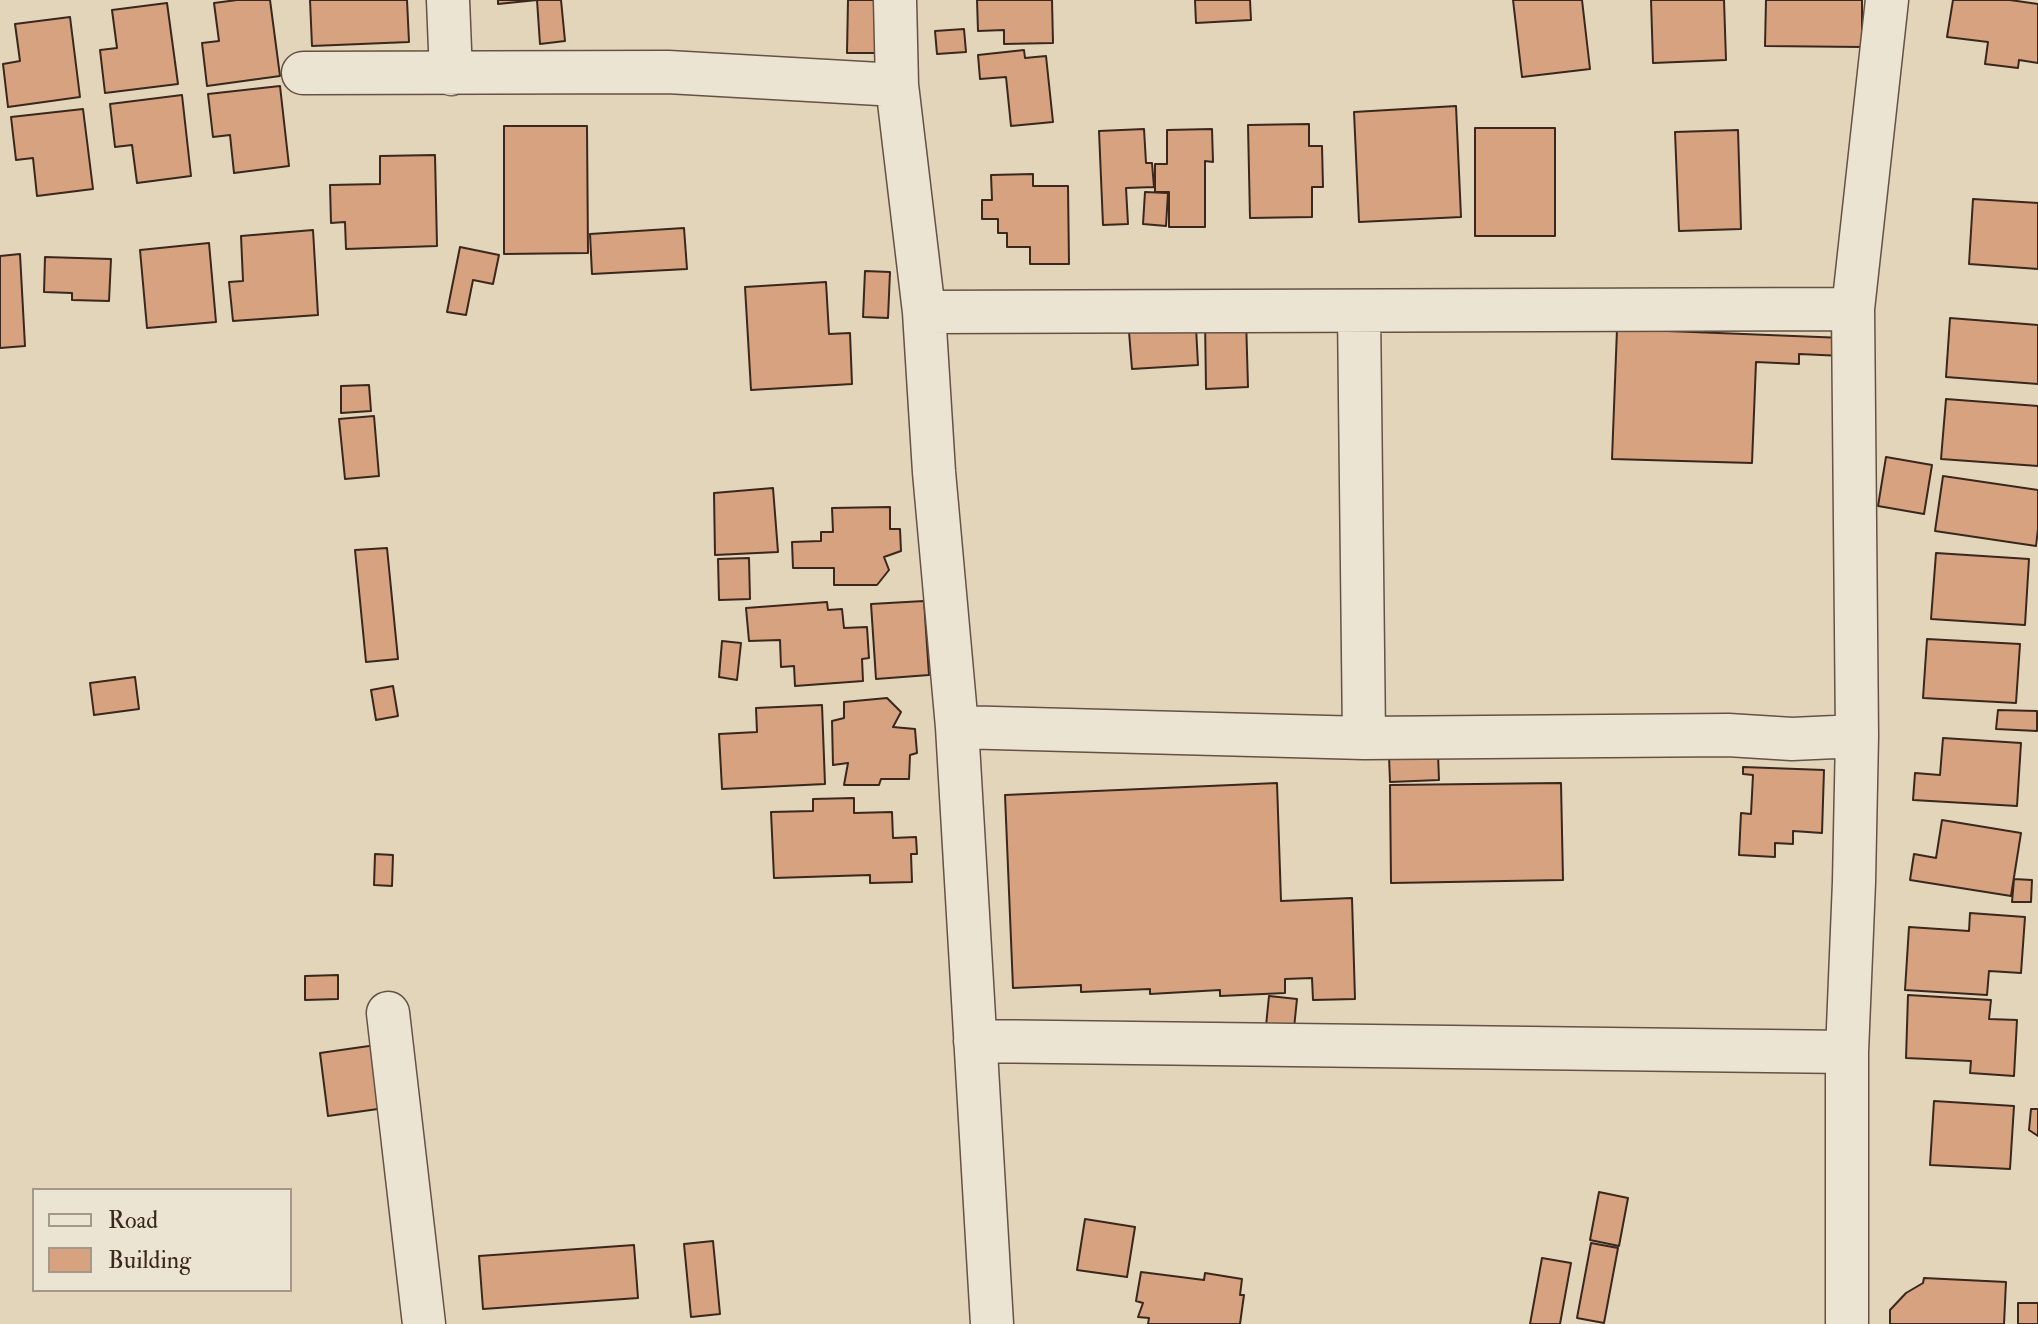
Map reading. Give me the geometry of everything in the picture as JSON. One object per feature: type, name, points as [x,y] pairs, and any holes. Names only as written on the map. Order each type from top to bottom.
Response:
[{"type":"street","points":[[448,0],[451,74]]},
{"type":"street","points":[[895,0],[897,85],[924,312],[934,472],[957,727],[992,1324]]},
{"type":"street","points":[[1847,1322],[1847,1052],[1857,736],[1853,309],[1887,0]]},
{"type":"street","points":[[303,73],[668,72],[897,85]]},
{"type":"street","points":[[924,312],[1853,309]]},
{"type":"street","points":[[1359,311],[1364,738]]},
{"type":"street","points":[[957,727],[1364,738],[1728,735],[1792,739],[1857,736]]},
{"type":"street","points":[[388,1013],[424,1324]]},
{"type":"street","points":[[975,1041],[1847,1052]]},
{"type":"building","points":[[270,0],[280,76],[207,86],[202,43],[219,41],[214,3]]},
{"type":"building","points":[[310,0],[407,0],[409,42],[312,46]]},
{"type":"building","points":[[498,0],[537,0],[498,4]]},
{"type":"building","points":[[537,0],[561,0],[565,41],[540,44]]},
{"type":"building","points":[[848,0],[884,0],[884,53],[847,53]]},
{"type":"building","points":[[977,0],[1052,0],[1053,43],[1004,44],[1004,30],[978,31]]},
{"type":"building","points":[[1195,0],[1250,0],[1251,20],[1196,23]]},
{"type":"building","points":[[1513,0],[1582,0],[1590,69],[1522,77]]},
{"type":"building","points":[[1651,0],[1724,0],[1726,60],[1653,63]]},
{"type":"building","points":[[1766,0],[1862,0],[1862,47],[1765,46]]},
{"type":"building","points":[[1953,0],[2010,0],[2038,4],[2038,63],[2019,60],[2018,68],[1985,64],[1988,42],[1947,37]]},
{"type":"building","points":[[167,3],[178,84],[105,93],[100,50],[117,48],[112,10]]},
{"type":"building","points":[[70,17],[80,97],[8,107],[3,64],[20,61],[15,24]]},
{"type":"building","points":[[964,29],[966,52],[937,54],[935,31]]},
{"type":"building","points":[[1024,50],[1025,58],[1046,56],[1053,122],[1011,126],[1006,77],[980,79],[978,55]]},
{"type":"building","points":[[280,86],[289,166],[234,173],[230,135],[213,137],[208,94]]},
{"type":"building","points":[[182,95],[191,176],[137,183],[132,145],[115,147],[110,104]]},
{"type":"building","points":[[1456,106],[1461,217],[1359,222],[1354,112]]},
{"type":"building","points":[[83,109],[93,189],[37,196],[33,158],[16,160],[11,117]]},
{"type":"building","points":[[1309,124],[1309,146],[1322,146],[1323,187],[1312,187],[1312,217],[1250,218],[1248,125]]},
{"type":"building","points":[[504,126],[587,126],[588,253],[504,254]]},
{"type":"building","points":[[1475,128],[1555,128],[1555,236],[1475,236]]},
{"type":"building","points":[[1144,129],[1146,163],[1152,163],[1154,187],[1126,188],[1128,224],[1103,225],[1099,131]]},
{"type":"building","points":[[1212,129],[1213,162],[1205,161],[1205,227],[1169,227],[1169,192],[1155,192],[1155,164],[1167,164],[1167,130]]},
{"type":"building","points":[[1738,130],[1741,229],[1679,231],[1675,132]]},
{"type":"building","points":[[435,155],[437,246],[346,249],[345,222],[331,223],[330,185],[380,184],[380,156]]},
{"type":"building","points":[[1033,174],[1033,186],[1068,186],[1069,264],[1030,264],[1030,247],[1007,247],[1007,233],[998,233],[998,219],[982,219],[982,200],[992,200],[991,175]]},
{"type":"building","points":[[1145,192],[1168,193],[1166,226],[1143,224]]},
{"type":"building","points":[[1973,199],[2038,203],[2038,269],[1969,264]]},
{"type":"building","points":[[684,228],[687,269],[592,274],[590,234]]},
{"type":"building","points":[[313,230],[318,315],[233,321],[229,282],[243,281],[241,236]]},
{"type":"building","points":[[209,243],[216,322],[147,328],[140,250]]},
{"type":"building","points":[[460,247],[499,255],[493,284],[473,280],[466,315],[447,312]]},
{"type":"building","points":[[20,254],[25,346],[0,348],[0,256]]},
{"type":"building","points":[[45,257],[111,259],[109,301],[72,300],[72,293],[44,292]]},
{"type":"building","points":[[865,271],[890,272],[888,318],[863,317]]},
{"type":"building","points":[[826,282],[829,334],[850,333],[852,384],[751,390],[745,287]]},
{"type":"building","points":[[1246,318],[1248,387],[1206,389],[1205,319]]},
{"type":"building","points":[[1950,318],[2038,325],[2038,384],[1946,377]]},
{"type":"building","points":[[1196,327],[1198,365],[1132,369],[1129,332]]},
{"type":"building","points":[[1617,329],[1844,338],[1843,356],[1799,354],[1799,364],[1756,362],[1752,463],[1612,459]]},
{"type":"building","points":[[369,385],[371,411],[341,413],[341,386]]},
{"type":"building","points":[[1946,399],[2038,406],[2038,466],[1941,459]]},
{"type":"building","points":[[374,416],[379,476],[345,479],[339,419]]},
{"type":"building","points":[[1886,457],[1932,465],[1924,514],[1878,506]]},
{"type":"building","points":[[1943,476],[2038,490],[2036,546],[1935,531]]},
{"type":"building","points":[[773,488],[778,552],[715,555],[714,493]]},
{"type":"building","points":[[890,507],[890,529],[900,529],[901,551],[884,557],[889,570],[877,585],[834,585],[834,568],[793,568],[792,542],[821,541],[821,532],[833,532],[832,508]]},
{"type":"building","points":[[387,548],[398,659],[366,662],[355,550]]},
{"type":"building","points":[[1936,553],[2029,559],[2025,625],[1931,619]]},
{"type":"building","points":[[749,558],[750,599],[719,600],[718,559]]},
{"type":"building","points":[[924,601],[929,675],[876,679],[871,604]]},
{"type":"building","points":[[827,602],[828,610],[842,609],[844,628],[867,627],[869,658],[862,659],[863,681],[795,686],[794,666],[781,667],[780,640],[749,641],[746,608]]},
{"type":"building","points":[[1927,639],[2020,644],[2016,703],[1923,698]]},
{"type":"building","points":[[722,641],[741,643],[737,680],[719,677]]},
{"type":"building","points":[[135,677],[139,709],[94,715],[90,683]]},
{"type":"building","points":[[393,686],[398,716],[376,720],[371,690]]},
{"type":"building","points":[[887,698],[901,712],[893,727],[915,729],[917,753],[910,755],[909,779],[881,779],[879,785],[844,785],[848,763],[833,765],[832,721],[844,718],[844,702]]},
{"type":"building","points":[[822,705],[825,784],[722,789],[719,734],[757,732],[756,708]]},
{"type":"building","points":[[1998,710],[2037,711],[2037,731],[1996,729]]},
{"type":"building","points":[[1943,738],[2021,743],[2017,806],[1913,800],[1915,773],[1940,775]]},
{"type":"building","points":[[1438,754],[1439,780],[1390,782],[1389,756]]},
{"type":"building","points":[[1743,767],[1824,770],[1822,833],[1793,831],[1793,844],[1775,843],[1775,857],[1739,855],[1741,813],[1751,814],[1753,775],[1743,774]]},
{"type":"building","points":[[1277,783],[1281,901],[1352,898],[1355,999],[1313,1000],[1312,978],[1285,979],[1285,993],[1220,996],[1220,990],[1150,994],[1150,989],[1081,992],[1081,985],[1013,988],[1005,795]]},
{"type":"building","points":[[1561,783],[1563,880],[1391,883],[1390,785]]},
{"type":"building","points":[[854,798],[854,813],[892,812],[893,838],[916,837],[917,854],[911,854],[912,882],[870,883],[870,875],[774,878],[771,812],[813,811],[813,799]]},
{"type":"building","points":[[1942,820],[2021,833],[2011,896],[1910,880],[1914,854],[1936,858]]},
{"type":"building","points":[[375,854],[393,855],[392,886],[374,885]]},
{"type":"building","points":[[2014,879],[2032,880],[2031,902],[2012,902]]},
{"type":"building","points":[[1970,913],[2025,917],[2021,973],[1989,971],[1987,995],[1905,990],[1909,927],[1969,931]]},
{"type":"building","points":[[338,975],[338,999],[305,1000],[305,976]]},
{"type":"building","points":[[1908,995],[1991,1000],[1989,1019],[2017,1020],[2014,1076],[1970,1073],[1971,1061],[1906,1058]]},
{"type":"building","points":[[1269,996],[1297,999],[1294,1028],[1266,1026]]},
{"type":"building","points":[[376,1045],[385,1108],[328,1116],[320,1053]]},
{"type":"building","points":[[1934,1101],[2014,1106],[2010,1169],[1930,1165]]},
{"type":"building","points":[[2031,1109],[2038,1109],[2038,1136],[2029,1130]]},
{"type":"building","points":[[1599,1192],[1628,1198],[1619,1246],[1590,1240]]},
{"type":"building","points":[[1085,1219],[1135,1227],[1127,1277],[1077,1270]]},
{"type":"building","points":[[713,1241],[720,1314],[691,1317],[684,1244]]},
{"type":"building","points":[[1591,1243],[1618,1248],[1604,1323],[1577,1318]]},
{"type":"building","points":[[634,1245],[638,1298],[483,1309],[479,1256]]},
{"type":"building","points":[[1542,1258],[1571,1263],[1560,1324],[1530,1324]]},
{"type":"building","points":[[1141,1272],[1204,1280],[1205,1273],[1242,1279],[1240,1295],[1244,1295],[1240,1324],[1148,1324],[1149,1318],[1138,1317],[1143,1303],[1136,1301]]},
{"type":"building","points":[[1924,1278],[2006,1282],[2004,1324],[1890,1324],[1890,1310],[1906,1293],[1923,1283]]},
{"type":"building","points":[[2018,1303],[2038,1303],[2038,1324],[2018,1324]]}]
